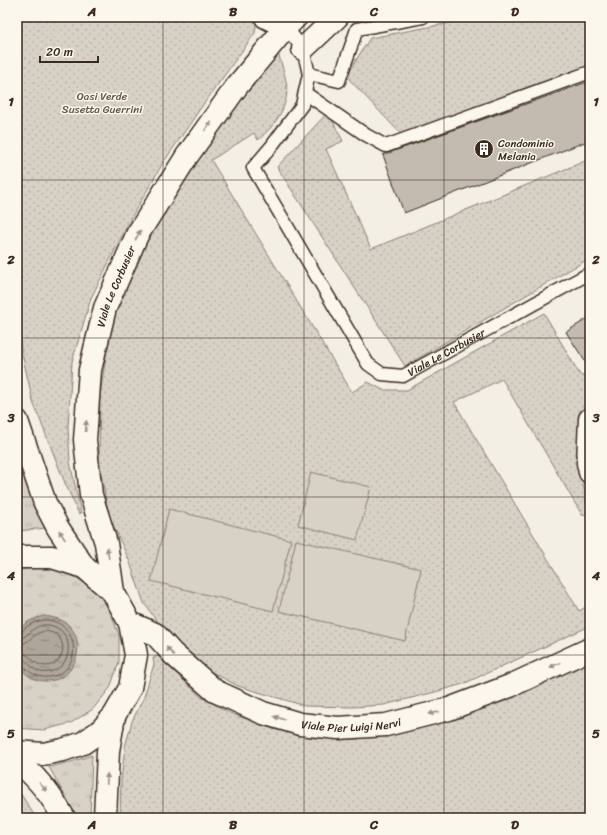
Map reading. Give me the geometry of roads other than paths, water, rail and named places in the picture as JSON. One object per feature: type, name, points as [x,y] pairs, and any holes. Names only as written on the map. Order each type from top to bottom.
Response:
[{"type":"street","points":[[266,17],[291,22]]},
{"type":"street","points":[[303,49],[337,17]]},
{"type":"street","name":"Viale Le Corbusier","points":[[114,592],[106,543],[91,495],[85,440],[90,370],[105,308],[137,235],[187,156],[237,86],[291,22]]},
{"type":"street","points":[[590,419],[588,463],[590,472]]},
{"type":"street","points":[[17,421],[45,502],[58,528],[84,567],[114,592],[130,623],[136,655],[130,688],[114,716],[100,731],[83,743],[63,750],[43,754],[17,752]]},
{"type":"street","points":[[17,557],[52,556],[84,567]]},
{"type":"street","name":"Viale Pier Luigi Nervi","points":[[130,623],[155,634],[173,654],[215,691],[263,713],[292,722],[338,728],[386,725],[449,709],[510,686],[590,649]]},
{"type":"street","points":[[105,818],[108,751],[114,716]]},
{"type":"street","points":[[17,760],[55,801],[64,818]]},
{"type":"lane","points":[[309,74],[339,81],[357,29],[423,17]]},
{"type":"lane","name":"Viale Le Corbusier","points":[[291,22],[303,49],[309,74],[302,105],[271,147],[253,168],[368,364],[382,374],[403,376],[590,273]]},
{"type":"lane","points":[[305,93],[366,135],[386,146],[590,72]]},
{"type":"water","points":[[44,616],[65,622],[72,629],[77,638],[78,648],[72,667],[66,674],[57,679],[47,681],[33,678],[20,669],[17,663],[16,655],[17,632],[29,621]]},
{"type":"place","name":"Condominio Melania","points":[[484,149]]},
{"type":"park label","name":"Oasi Verde Susetta Guerrini","points":[[102,102]]}]
